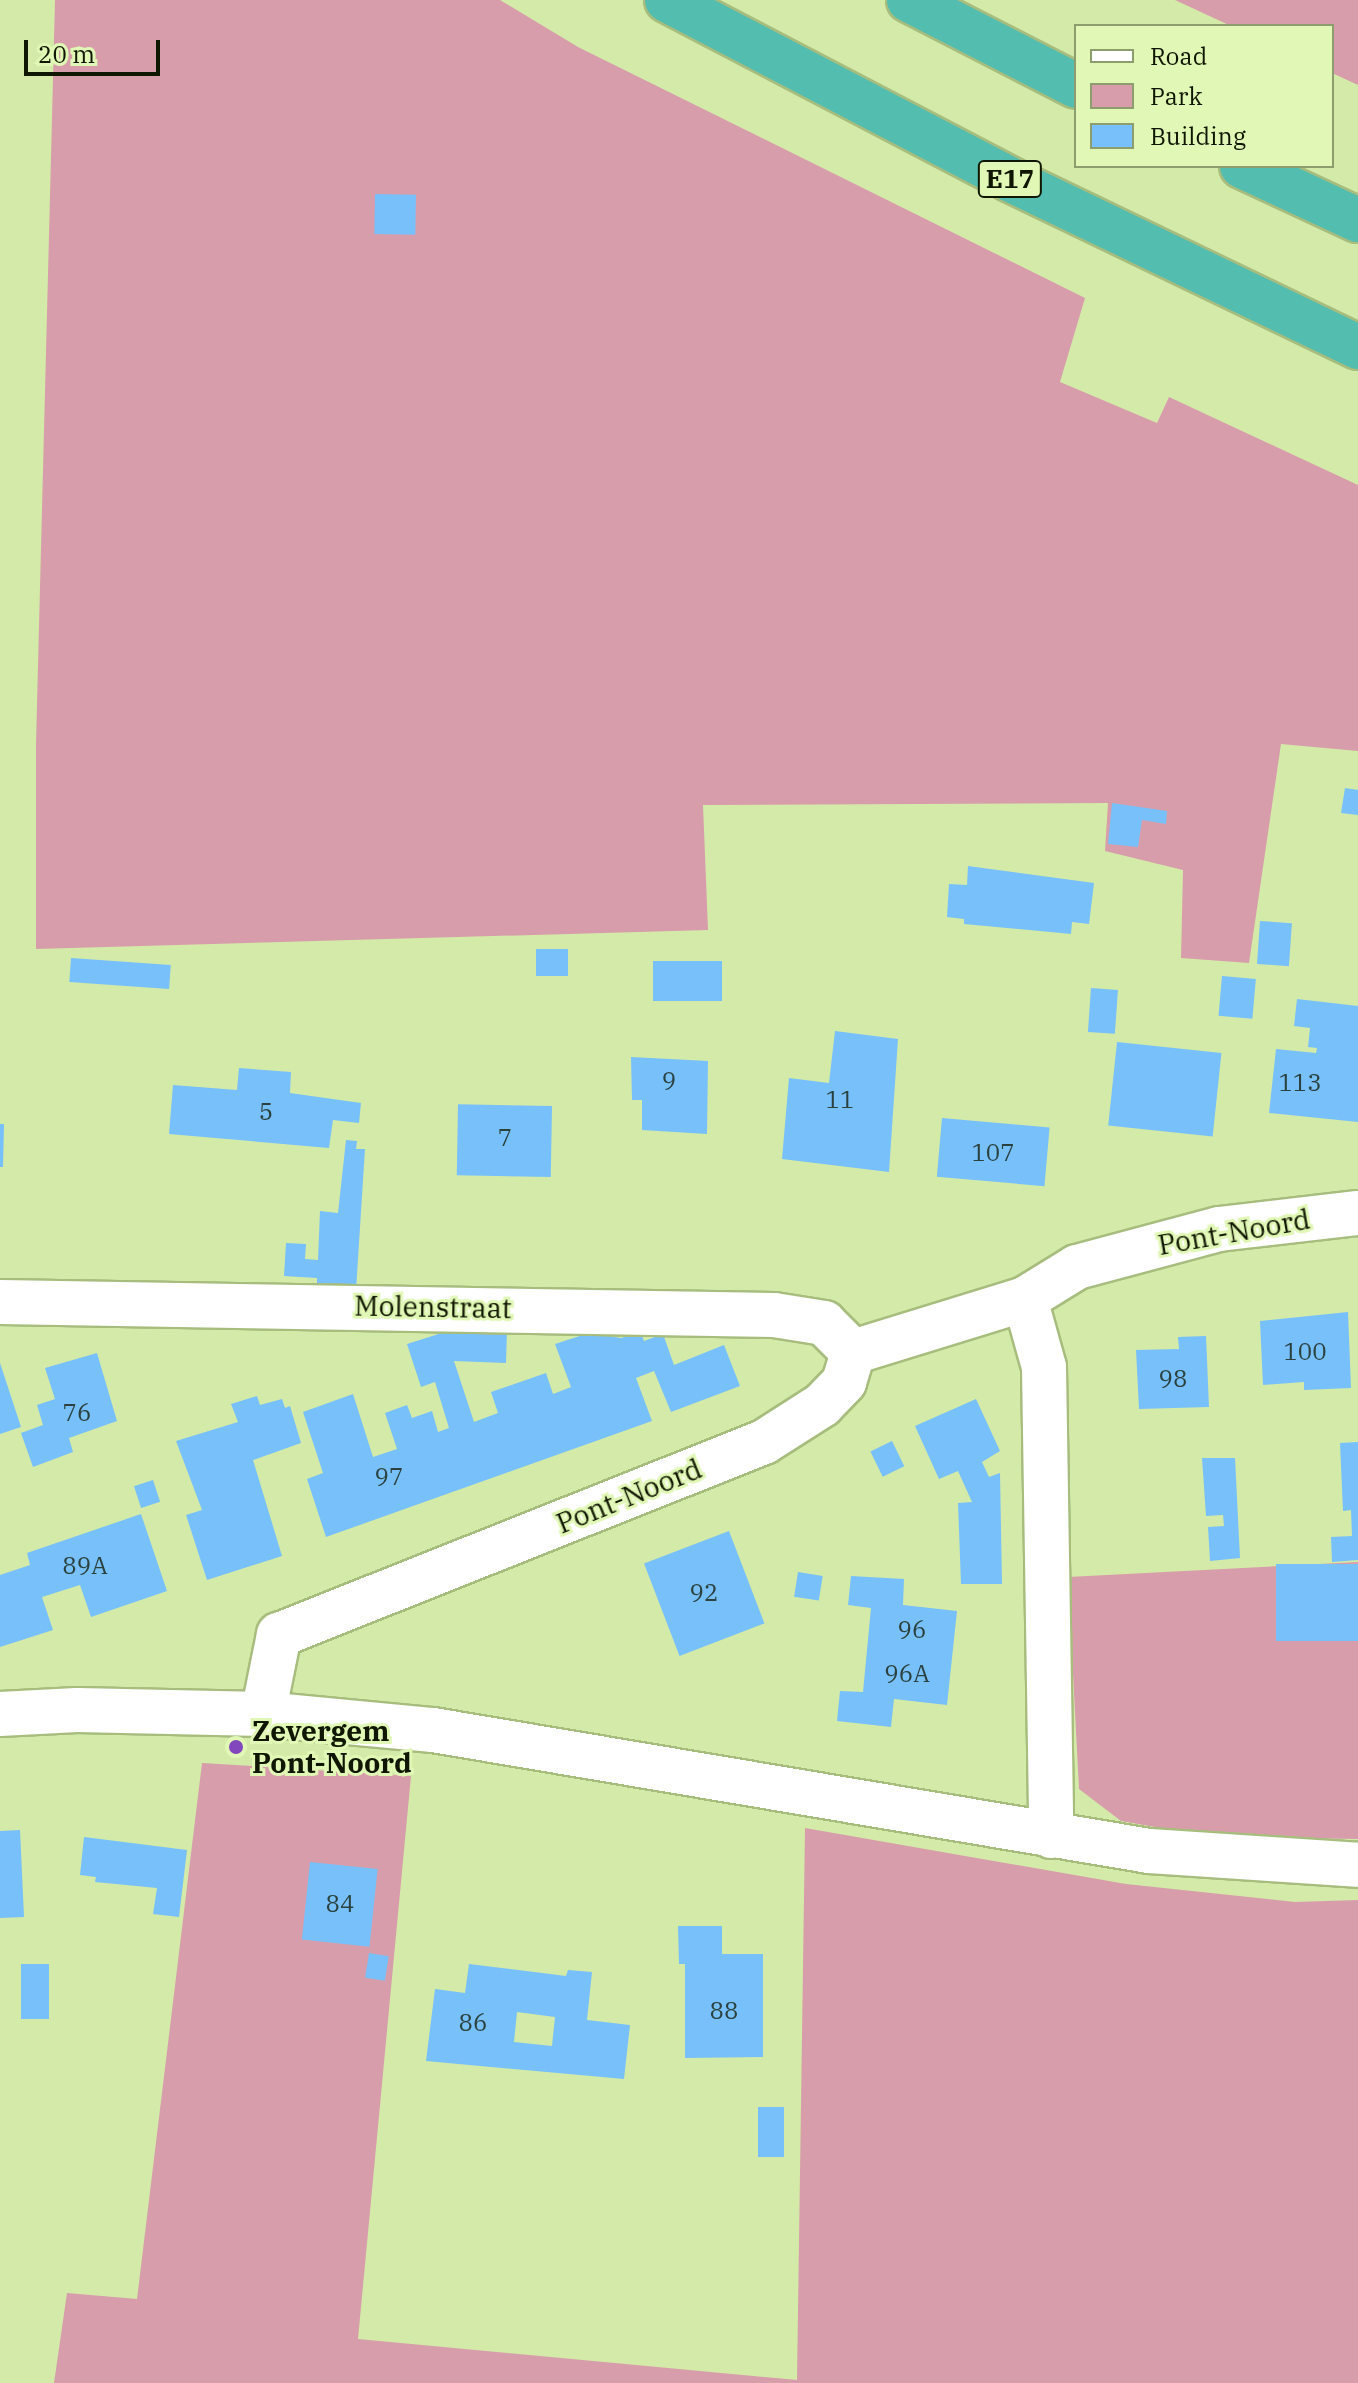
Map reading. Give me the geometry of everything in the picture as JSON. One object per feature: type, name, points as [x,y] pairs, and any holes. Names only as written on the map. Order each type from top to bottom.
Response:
[{"type":"highway","name":"E17","points":[[667,0],[1011,180],[1358,347]]},
{"type":"highway","points":[[909,0],[1074,85]]},
{"type":"highway","points":[[1246,168],[1358,220]]},
{"type":"street","name":"Pont-Noord","points":[[263,1714],[279,1635],[764,1442],[822,1405],[844,1382],[853,1352],[1025,1299],[1077,1267],[1219,1229],[1358,1213]]},
{"type":"street","points":[[1025,1299],[1044,1367],[1051,1836]]},
{"type":"street","name":"Molenstraat","points":[[0,1302],[721,1312],[824,1323],[853,1352]]},
{"type":"street","points":[[0,1714],[77,1710],[263,1714],[433,1730],[1051,1836],[1205,1857],[1358,1865]]},
{"type":"green space","points":[[55,0],[500,0],[578,47],[1085,298],[1060,382],[1157,423],[1169,397],[1358,485],[1358,751],[1281,744],[1249,963],[1181,958],[1183,870],[1105,851],[1108,803],[703,805],[708,930],[36,949],[36,744]]},
{"type":"green space","points":[[1175,0],[1358,0],[1358,85],[1334,74],[1334,24],[1227,24]]},
{"type":"green space","points":[[1358,1562],[1358,1839],[1212,1837],[1121,1821],[1079,1789],[1068,1577]]},
{"type":"green space","points":[[202,1763],[411,1776],[358,2339],[797,2380],[805,1828],[1126,1884],[1295,1902],[1358,1900],[1358,2383],[54,2383],[67,2293],[137,2299]]},
{"type":"building","points":[[375,194],[416,195],[415,235],[374,234]]},
{"type":"building","points":[[1345,788],[1358,790],[1358,815],[1341,813]]},
{"type":"building","points":[[1112,803],[1167,811],[1166,824],[1142,820],[1138,847],[1108,844]]},
{"type":"building","points":[[968,866],[1094,883],[1089,924],[1072,922],[1071,934],[964,924],[964,919],[947,917],[949,884],[967,885]]},
{"type":"building","points":[[1260,921],[1292,923],[1289,966],[1257,964]]},
{"type":"building","points":[[536,949],[568,949],[568,976],[536,976]]},
{"type":"building","points":[[71,958],[171,965],[169,989],[69,982]]},
{"type":"building","points":[[653,961],[722,961],[722,1001],[653,1001]]},
{"type":"building","points":[[1222,976],[1256,979],[1252,1019],[1219,1016]]},
{"type":"building","points":[[1091,988],[1118,990],[1115,1034],[1088,1032]]},
{"type":"building","points":[[1297,999],[1358,1006],[1358,1122],[1269,1113],[1276,1049],[1316,1053],[1317,1048],[1308,1047],[1310,1028],[1294,1026]]},
{"type":"building","points":[[835,1031],[898,1039],[889,1172],[782,1159],[789,1078],[829,1083]]},
{"type":"building","points":[[1117,1042],[1221,1053],[1213,1137],[1108,1126]]},
{"type":"building","points":[[631,1057],[708,1061],[707,1134],[642,1130],[642,1100],[632,1100]]},
{"type":"building","points":[[239,1068],[291,1072],[290,1093],[361,1103],[359,1123],[333,1120],[329,1148],[169,1134],[173,1085],[237,1090]]},
{"type":"building","points":[[458,1104],[552,1106],[551,1177],[457,1175]]},
{"type":"building","points":[[942,1118],[1050,1127],[1044,1186],[937,1177]]},
{"type":"building","points":[[0,1124],[4,1124],[3,1167],[0,1167]]},
{"type":"building","points":[[346,1140],[357,1141],[356,1149],[365,1149],[356,1290],[317,1287],[317,1278],[284,1276],[286,1243],[306,1244],[305,1259],[318,1260],[320,1211],[338,1213]]},
{"type":"building","points":[[1348,1312],[1351,1388],[1304,1390],[1304,1382],[1263,1385],[1260,1321]]},
{"type":"building","points":[[445,1326],[507,1329],[506,1363],[454,1361],[474,1422],[498,1413],[491,1392],[546,1373],[553,1394],[571,1387],[555,1344],[589,1333],[621,1338],[641,1333],[644,1341],[663,1334],[674,1365],[724,1345],[740,1386],[671,1412],[654,1371],[636,1378],[652,1421],[326,1537],[307,1479],[323,1473],[303,1412],[353,1394],[373,1457],[397,1449],[385,1413],[407,1405],[412,1418],[432,1411],[438,1432],[449,1428],[435,1382],[421,1387],[407,1344],[445,1332]]},
{"type":"building","points":[[1206,1336],[1209,1407],[1139,1409],[1136,1350],[1179,1349],[1178,1337]]},
{"type":"building","points":[[97,1353],[117,1421],[69,1438],[73,1452],[33,1467],[21,1433],[43,1425],[37,1405],[55,1399],[45,1368]]},
{"type":"building","points":[[0,1363],[21,1427],[0,1434]]},
{"type":"building","points":[[257,1396],[260,1405],[282,1399],[285,1408],[290,1406],[301,1443],[253,1460],[282,1556],[207,1580],[186,1515],[202,1510],[176,1441],[238,1422],[231,1404]]},
{"type":"building","points":[[976,1399],[1000,1451],[982,1462],[989,1477],[1000,1473],[1002,1584],[961,1584],[958,1503],[972,1502],[958,1471],[939,1479],[915,1426]]},
{"type":"building","points":[[892,1441],[904,1466],[883,1477],[870,1452]]},
{"type":"building","points":[[1358,1442],[1358,1560],[1332,1562],[1331,1537],[1352,1536],[1351,1510],[1343,1511],[1340,1443]]},
{"type":"building","points":[[1202,1458],[1235,1458],[1240,1558],[1210,1561],[1208,1527],[1224,1526],[1223,1515],[1206,1516]]},
{"type":"building","points":[[153,1480],[160,1502],[141,1508],[134,1486]]},
{"type":"building","points":[[141,1514],[167,1591],[91,1617],[80,1585],[42,1597],[53,1630],[0,1647],[0,1575],[30,1565],[27,1553]]},
{"type":"building","points":[[729,1531],[764,1623],[680,1656],[644,1564]]},
{"type":"building","points":[[1276,1564],[1358,1564],[1358,1641],[1276,1641]]},
{"type":"building","points":[[798,1572],[823,1576],[819,1601],[794,1597]]},
{"type":"building","points":[[851,1576],[904,1579],[903,1605],[957,1611],[947,1705],[894,1699],[891,1727],[837,1721],[840,1691],[863,1692],[871,1608],[848,1605]]},
{"type":"building","points":[[20,1830],[24,1917],[0,1918],[0,1831]]},
{"type":"building","points":[[84,1837],[187,1850],[179,1917],[153,1914],[157,1888],[95,1882],[96,1877],[80,1875]]},
{"type":"building","points":[[310,1862],[378,1869],[369,1947],[302,1940]]},
{"type":"building","points":[[678,1926],[722,1926],[722,1954],[763,1954],[763,2057],[685,2058],[685,1964],[679,1964]]},
{"type":"building","points":[[369,1953],[389,1956],[385,1981],[365,1978]]},
{"type":"building","points":[[21,1964],[49,1964],[49,2019],[21,2019]]},
{"type":"building","points":[[469,1964],[566,1976],[568,1970],[592,1972],[587,2020],[630,2025],[624,2079],[426,2061],[435,1989],[465,1993]],"holes":[[[517,2012],[555,2017],[552,2046],[514,2042]]]},
{"type":"building","points":[[758,2107],[784,2107],[784,2157],[758,2157]]},
{"type":"place","name":"Zevergem Pont-Noord","points":[[236,1747]]}]
